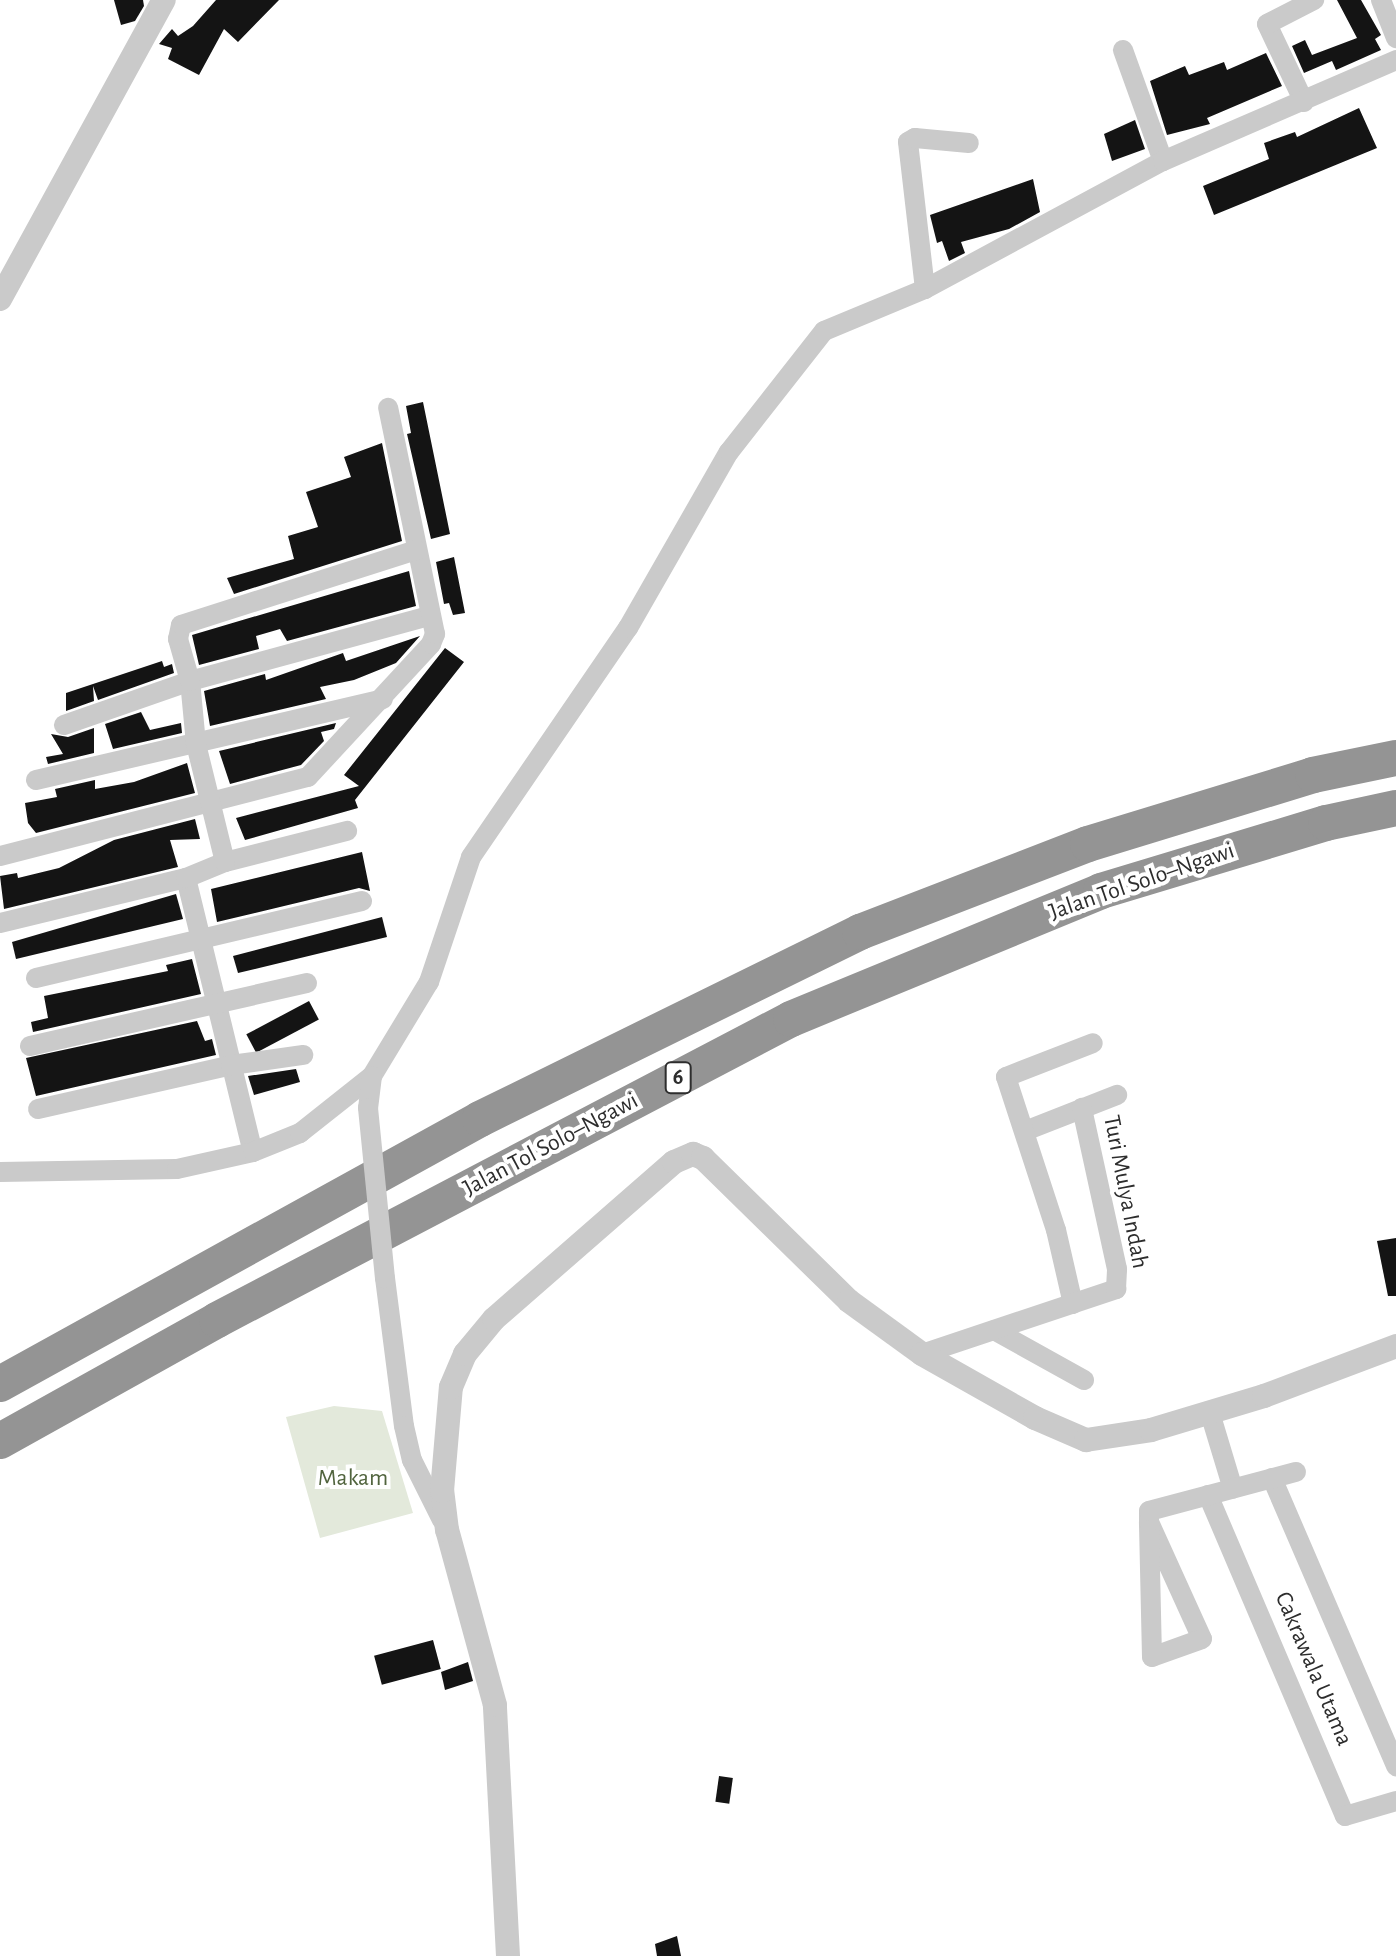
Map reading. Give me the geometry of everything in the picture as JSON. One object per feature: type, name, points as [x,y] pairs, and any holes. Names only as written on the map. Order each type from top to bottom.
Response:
[{"type":"highway","name":"Jalan Tol Solo–Ngawi","points":[[0,1384],[480,1119],[860,932],[1088,844],[1313,775],[1396,758]]},
{"type":"highway","name":"Jalan Tol Solo–Ngawi","points":[[0,1441],[217,1320],[791,1019],[1101,891],[1326,823],[1396,808]]},
{"type":"street","points":[[0,299],[164,0]]},
{"type":"street","points":[[1381,0],[1396,38]]},
{"type":"street","points":[[1302,2],[1267,24],[1304,102]]},
{"type":"street","points":[[1123,50],[1163,161]]},
{"type":"street","points":[[0,1172],[177,1169],[253,1152],[300,1133],[372,1076],[429,982],[471,857],[628,628],[729,452],[824,331],[925,289],[1163,161],[1396,60]]},
{"type":"street","points":[[925,289],[908,142],[915,138],[969,143]]},
{"type":"street","points":[[0,856],[212,805],[314,774],[383,698],[433,640],[388,408]]},
{"type":"street","points":[[225,862],[196,744],[190,681],[178,639],[181,625],[416,550]]},
{"type":"street","points":[[64,725],[190,681],[430,616]]},
{"type":"street","points":[[36,780],[383,698]]},
{"type":"street","points":[[0,923],[186,878],[225,862],[347,831]]},
{"type":"street","points":[[186,878],[253,1152]]},
{"type":"street","points":[[36,978],[362,901]]},
{"type":"street","points":[[30,1046],[307,983]]},
{"type":"street","points":[[1073,1304],[1025,1131],[1006,1077],[1093,1043]]},
{"type":"street","points":[[38,1109],[231,1065],[303,1055]]},
{"type":"street","points":[[372,1076],[368,1108],[395,1370],[412,1460],[447,1530]]},
{"type":"street","name":"Turi Mulya Indah","points":[[1025,1131],[1117,1095]]},
{"type":"street","name":"Turi Mulya Indah","points":[[922,1354],[1116,1289],[1118,1279],[1082,1108]]},
{"type":"street","points":[[508,1956],[495,1705],[447,1530],[442,1491],[449,1404],[465,1354],[494,1319],[683,1156],[703,1158],[849,1301],[922,1354],[1035,1418],[1086,1440],[1139,1433],[1210,1413],[1396,1346]]},
{"type":"street","points":[[994,1330],[1084,1380]]},
{"type":"street","points":[[1210,1413],[1233,1489]]},
{"type":"street","points":[[1149,1522],[1202,1639],[1152,1657],[1149,1522],[1149,1511],[1296,1472]]},
{"type":"street","name":"Cakrawala Utama","points":[[1272,1478],[1396,1766]]},
{"type":"street","name":"Cakrawala Utama","points":[[1208,1495],[1275,1642],[1345,1816],[1396,1801]]},
{"type":"green space","name":"Makam","points":[[334,1406],[382,1411],[413,1513],[320,1538],[286,1417]]},
{"type":"building","points":[[114,0],[143,0],[144,6],[135,21],[121,25]]},
{"type":"building","points":[[216,0],[279,0],[238,42],[224,29],[199,75],[168,59],[172,48],[159,44],[172,29],[178,36],[193,26]]},
{"type":"building","points":[[1337,0],[1361,0],[1381,35],[1375,39],[1381,50],[1336,70],[1332,61],[1304,73],[1292,46],[1305,40],[1312,55],[1357,38]]},
{"type":"building","points":[[1266,53],[1282,86],[1207,118],[1210,124],[1167,135],[1150,81],[1185,66],[1189,75],[1224,62],[1227,70]]},
{"type":"building","points":[[1359,108],[1377,148],[1214,215],[1203,186],[1269,159],[1264,143],[1295,132],[1297,137]]},
{"type":"building","points":[[1135,120],[1145,149],[1112,161],[1104,134]]},
{"type":"building","points":[[1033,179],[1040,212],[1009,229],[961,242],[965,253],[949,261],[942,241],[937,243],[930,215]]},
{"type":"building","points":[[423,402],[450,534],[431,539],[407,434],[411,433],[406,406]]},
{"type":"building","points":[[382,443],[402,541],[234,594],[227,578],[294,559],[288,536],[318,527],[306,492],[351,477],[344,457]]},
{"type":"building","points":[[454,557],[465,613],[453,615],[449,603],[444,604],[436,562]]},
{"type":"building","points":[[409,571],[416,606],[287,641],[280,629],[256,636],[259,649],[199,665],[192,635]]},
{"type":"building","points":[[420,636],[396,663],[354,680],[320,687],[326,699],[210,726],[204,691],[265,674],[266,680],[343,653],[346,661]]},
{"type":"building","points":[[445,648],[464,662],[355,800],[358,808],[245,840],[236,818],[359,786],[344,775]]},
{"type":"building","points":[[162,661],[164,667],[172,664],[174,673],[98,700],[93,686],[94,701],[66,711],[66,693]]},
{"type":"building","points":[[141,712],[150,730],[181,723],[182,733],[113,749],[105,724]]},
{"type":"building","points":[[336,723],[334,729],[321,732],[324,741],[301,765],[230,784],[219,751]]},
{"type":"building","points":[[94,728],[94,753],[48,764],[46,757],[63,754],[51,734],[68,737]]},
{"type":"building","points":[[187,763],[195,793],[36,833],[28,823],[25,803],[57,797],[55,789],[95,780],[95,789],[134,782]]},
{"type":"building","points":[[195,819],[200,839],[170,840],[178,867],[4,909],[0,876],[17,873],[18,878],[59,868],[114,840]]},
{"type":"building","points":[[362,852],[370,891],[359,888],[217,922],[211,889]]},
{"type":"building","points":[[176,894],[183,919],[16,959],[12,942]]},
{"type":"building","points":[[382,917],[387,937],[238,973],[233,956]]},
{"type":"building","points":[[192,959],[201,994],[33,1032],[31,1022],[48,1018],[44,996],[168,971],[166,965]]},
{"type":"building","points":[[309,1001],[319,1020],[256,1053],[246,1034]]},
{"type":"building","points":[[197,1021],[205,1041],[212,1039],[216,1055],[36,1096],[26,1058]]},
{"type":"building","points":[[296,1069],[300,1082],[254,1095],[248,1076]]},
{"type":"building","points":[[1396,1238],[1396,1296],[1388,1296],[1377,1241]]},
{"type":"building","points":[[433,1640],[441,1669],[382,1685],[374,1656]]},
{"type":"building","points":[[468,1662],[473,1681],[445,1690],[441,1672]]},
{"type":"building","points":[[719,1776],[733,1778],[729,1804],[715,1802]]},
{"type":"building","points":[[677,1936],[681,1956],[657,1956],[655,1944]]}]
